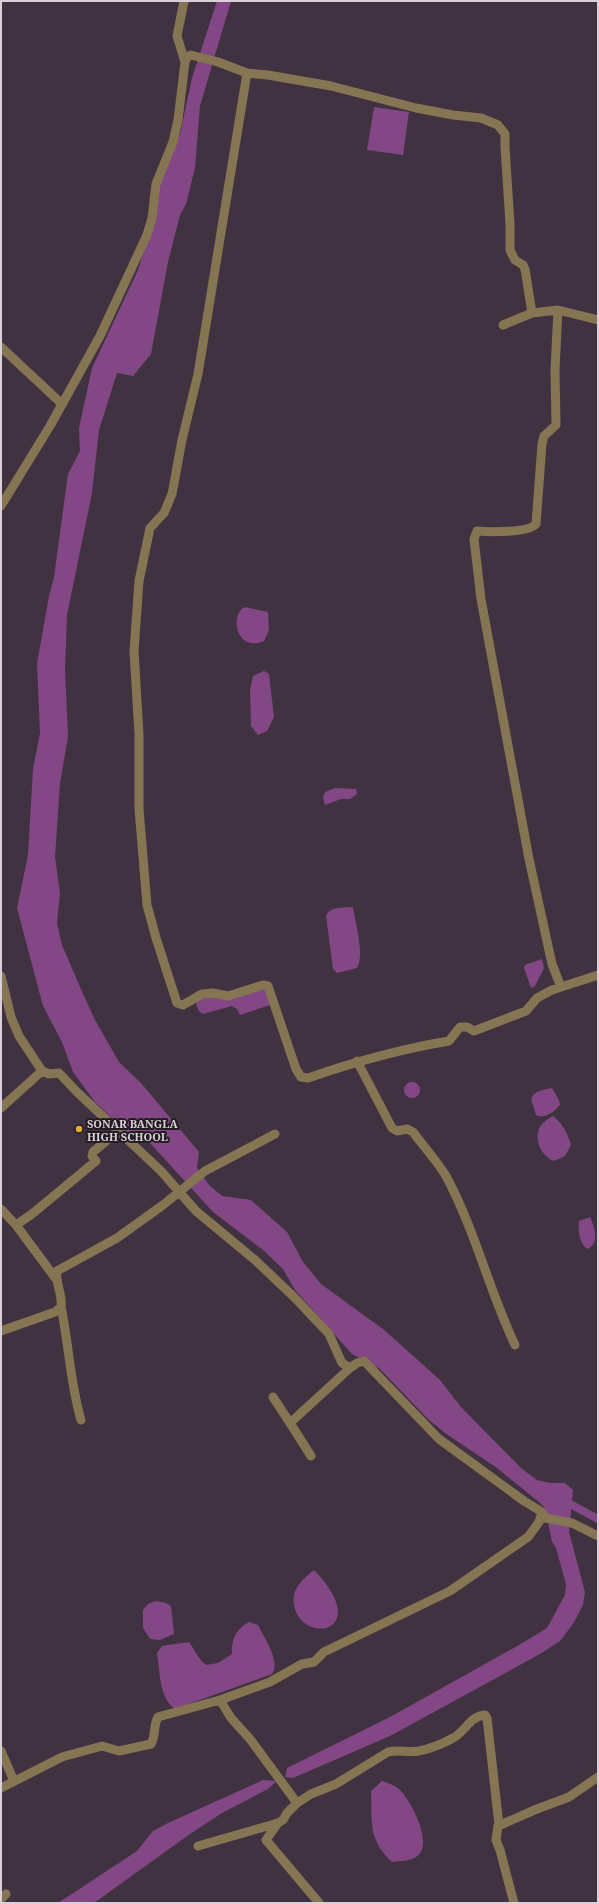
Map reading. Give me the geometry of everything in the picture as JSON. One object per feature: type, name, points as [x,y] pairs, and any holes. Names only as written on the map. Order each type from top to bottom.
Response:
[{"type":"street","points":[[1,506],[62,404],[100,336],[147,235],[152,218],[156,184],[173,142],[188,59],[177,36],[184,1]]},
{"type":"street","points":[[188,59],[218,62],[247,73],[268,75],[331,86],[416,108],[453,115],[481,118],[498,124],[505,134],[506,140],[505,147],[510,224],[510,250],[515,260],[523,265],[525,269],[532,312]]},
{"type":"street","points":[[247,73],[198,374],[182,440],[172,494],[164,514],[150,528],[139,581],[134,651],[138,734],[139,809],[148,906],[156,938],[177,1003],[183,1005],[202,994],[213,993],[228,996],[263,985],[268,986],[296,1069],[301,1077],[308,1078],[358,1061],[449,1041],[460,1027],[467,1027],[474,1031],[483,1029],[526,1011],[537,998],[561,987],[598,975]]},
{"type":"street","points":[[558,310],[554,369],[556,425],[544,436],[542,444],[536,524],[531,528],[498,532],[477,531],[474,539],[481,599],[529,859],[552,964],[561,987]]},
{"type":"street","points":[[503,325],[532,312],[558,310],[598,320]]},
{"type":"street","points":[[1,347],[62,404]]},
{"type":"street","points":[[1,976],[11,1017],[19,1036],[42,1071],[49,1074],[59,1073],[181,1190],[196,1211],[255,1260],[294,1297],[329,1334],[342,1362],[350,1368]]},
{"type":"street","points":[[358,1061],[392,1128],[397,1132],[407,1129],[413,1132],[445,1175],[469,1226],[504,1322],[516,1345]]},
{"type":"street","points":[[1,1108],[42,1071]]},
{"type":"street","points":[[16,1224],[32,1214],[96,1161],[92,1156],[93,1152],[118,1131]]},
{"type":"street","points":[[56,1279],[57,1271],[117,1238],[205,1171],[275,1134]]},
{"type":"street","points":[[1,1209],[16,1224],[56,1279],[62,1301],[61,1307],[69,1347],[75,1398],[81,1420]]},
{"type":"street","points":[[1,1331],[55,1312],[61,1307]]},
{"type":"street","points":[[290,1423],[350,1368],[357,1363],[364,1361],[439,1439],[544,1515],[572,1523],[598,1536]]},
{"type":"street","points":[[273,1397],[311,1456]]},
{"type":"street","points":[[1,1788],[62,1758],[102,1746],[119,1751],[148,1745],[154,1740],[155,1722],[158,1717],[220,1700],[270,1682],[302,1664],[314,1662],[324,1652],[450,1590],[528,1537],[544,1515]]},
{"type":"street","points":[[220,1700],[231,1718],[250,1739],[297,1804]]},
{"type":"street","points":[[319,1903],[266,1840],[278,1823],[297,1804],[311,1794],[336,1784],[388,1752],[395,1750],[419,1751],[455,1737],[475,1718],[485,1715],[487,1718],[491,1744],[499,1825],[496,1840],[514,1903]]},
{"type":"street","points":[[1,1751],[14,1781]]},
{"type":"street","points":[[499,1825],[569,1797],[598,1777]]},
{"type":"street","points":[[198,1846],[278,1823]]},
{"type":"shaded area","points":[[217,1],[231,1],[200,106],[195,168],[186,204],[180,215],[168,262],[151,354],[133,376],[117,373],[99,430],[92,493],[67,615],[65,670],[68,737],[60,783],[55,857],[60,893],[57,923],[62,945],[95,1020],[119,1062],[141,1083],[199,1152],[197,1168],[209,1185],[222,1196],[251,1200],[287,1232],[303,1262],[321,1284],[383,1329],[440,1380],[461,1407],[521,1468],[537,1480],[550,1483],[565,1483],[573,1490],[569,1532],[585,1592],[583,1605],[573,1624],[560,1641],[540,1654],[390,1736],[293,1778],[285,1777],[287,1768],[390,1717],[547,1628],[565,1595],[566,1584],[556,1548],[552,1542],[545,1508],[497,1468],[445,1433],[428,1419],[380,1369],[352,1354],[295,1290],[283,1269],[263,1250],[213,1212],[150,1143],[131,1136],[95,1102],[73,1072],[62,1042],[43,1006],[17,908],[28,855],[33,769],[40,733],[37,664],[49,596],[54,577],[68,474],[80,451],[79,428],[92,368],[138,270],[156,213],[159,187],[180,134],[192,78]]},
{"type":"shaded area","points":[[374,107],[409,112],[403,155],[367,150]]},
{"type":"shaded area","points":[[245,607],[268,612],[269,630],[264,641],[254,643],[247,642],[241,637],[238,631],[237,617],[240,611]]},
{"type":"shaded area","points":[[264,671],[269,674],[274,717],[267,731],[258,735],[251,726],[250,690],[253,676]]},
{"type":"shaded area","points":[[335,788],[356,789],[357,794],[350,799],[341,799],[325,805],[323,798],[325,792]]},
{"type":"shaded area","points":[[353,907],[360,946],[359,962],[357,968],[337,973],[333,969],[326,916],[334,909]]},
{"type":"shaded area","points":[[542,959],[544,968],[535,986],[531,988],[524,968],[525,965]]},
{"type":"shaded area","points":[[265,989],[270,1005],[240,1015],[237,1009],[232,1006],[203,1014],[199,1010],[196,1002],[201,998]]},
{"type":"shaded area","points":[[409,1082],[415,1082],[420,1087],[418,1096],[415,1098],[409,1098],[404,1093],[404,1087]]},
{"type":"shaded area","points":[[552,1088],[559,1100],[560,1105],[549,1114],[543,1116],[536,1115],[531,1099],[540,1091]]},
{"type":"shaded area","points":[[553,1116],[564,1129],[571,1145],[565,1156],[554,1161],[546,1156],[538,1143],[538,1134],[541,1125]]},
{"type":"shaded area","points":[[590,1217],[595,1231],[595,1240],[587,1249],[581,1240],[579,1221]]},
{"type":"shaded area","points":[[314,1570],[331,1591],[338,1608],[336,1620],[330,1626],[319,1629],[309,1626],[299,1618],[294,1605],[294,1594],[298,1585]]},
{"type":"shaded area","points":[[156,1601],[166,1603],[171,1606],[174,1634],[160,1640],[150,1639],[143,1628],[143,1610],[148,1604]]},
{"type":"shaded area","points":[[249,1622],[258,1625],[271,1650],[274,1663],[272,1674],[175,1709],[166,1698],[161,1684],[157,1653],[162,1646],[189,1642],[203,1663],[206,1665],[218,1663],[232,1654],[232,1644],[235,1635],[244,1625]]},
{"type":"shaded area","points":[[263,1780],[277,1781],[268,1789],[222,1813],[190,1834],[94,1903],[58,1903],[137,1851],[153,1831]]},
{"type":"shaded area","points":[[382,1781],[399,1789],[415,1812],[422,1834],[423,1843],[421,1851],[414,1858],[392,1862],[384,1854],[375,1838],[372,1821],[371,1791]]},
{"type":"waterway","points":[[562,1503],[572,1505],[598,1519]]},
{"type":"place","name":"SONAR BANGLA HIGH SCHOOL","points":[[79,1129]]}]
